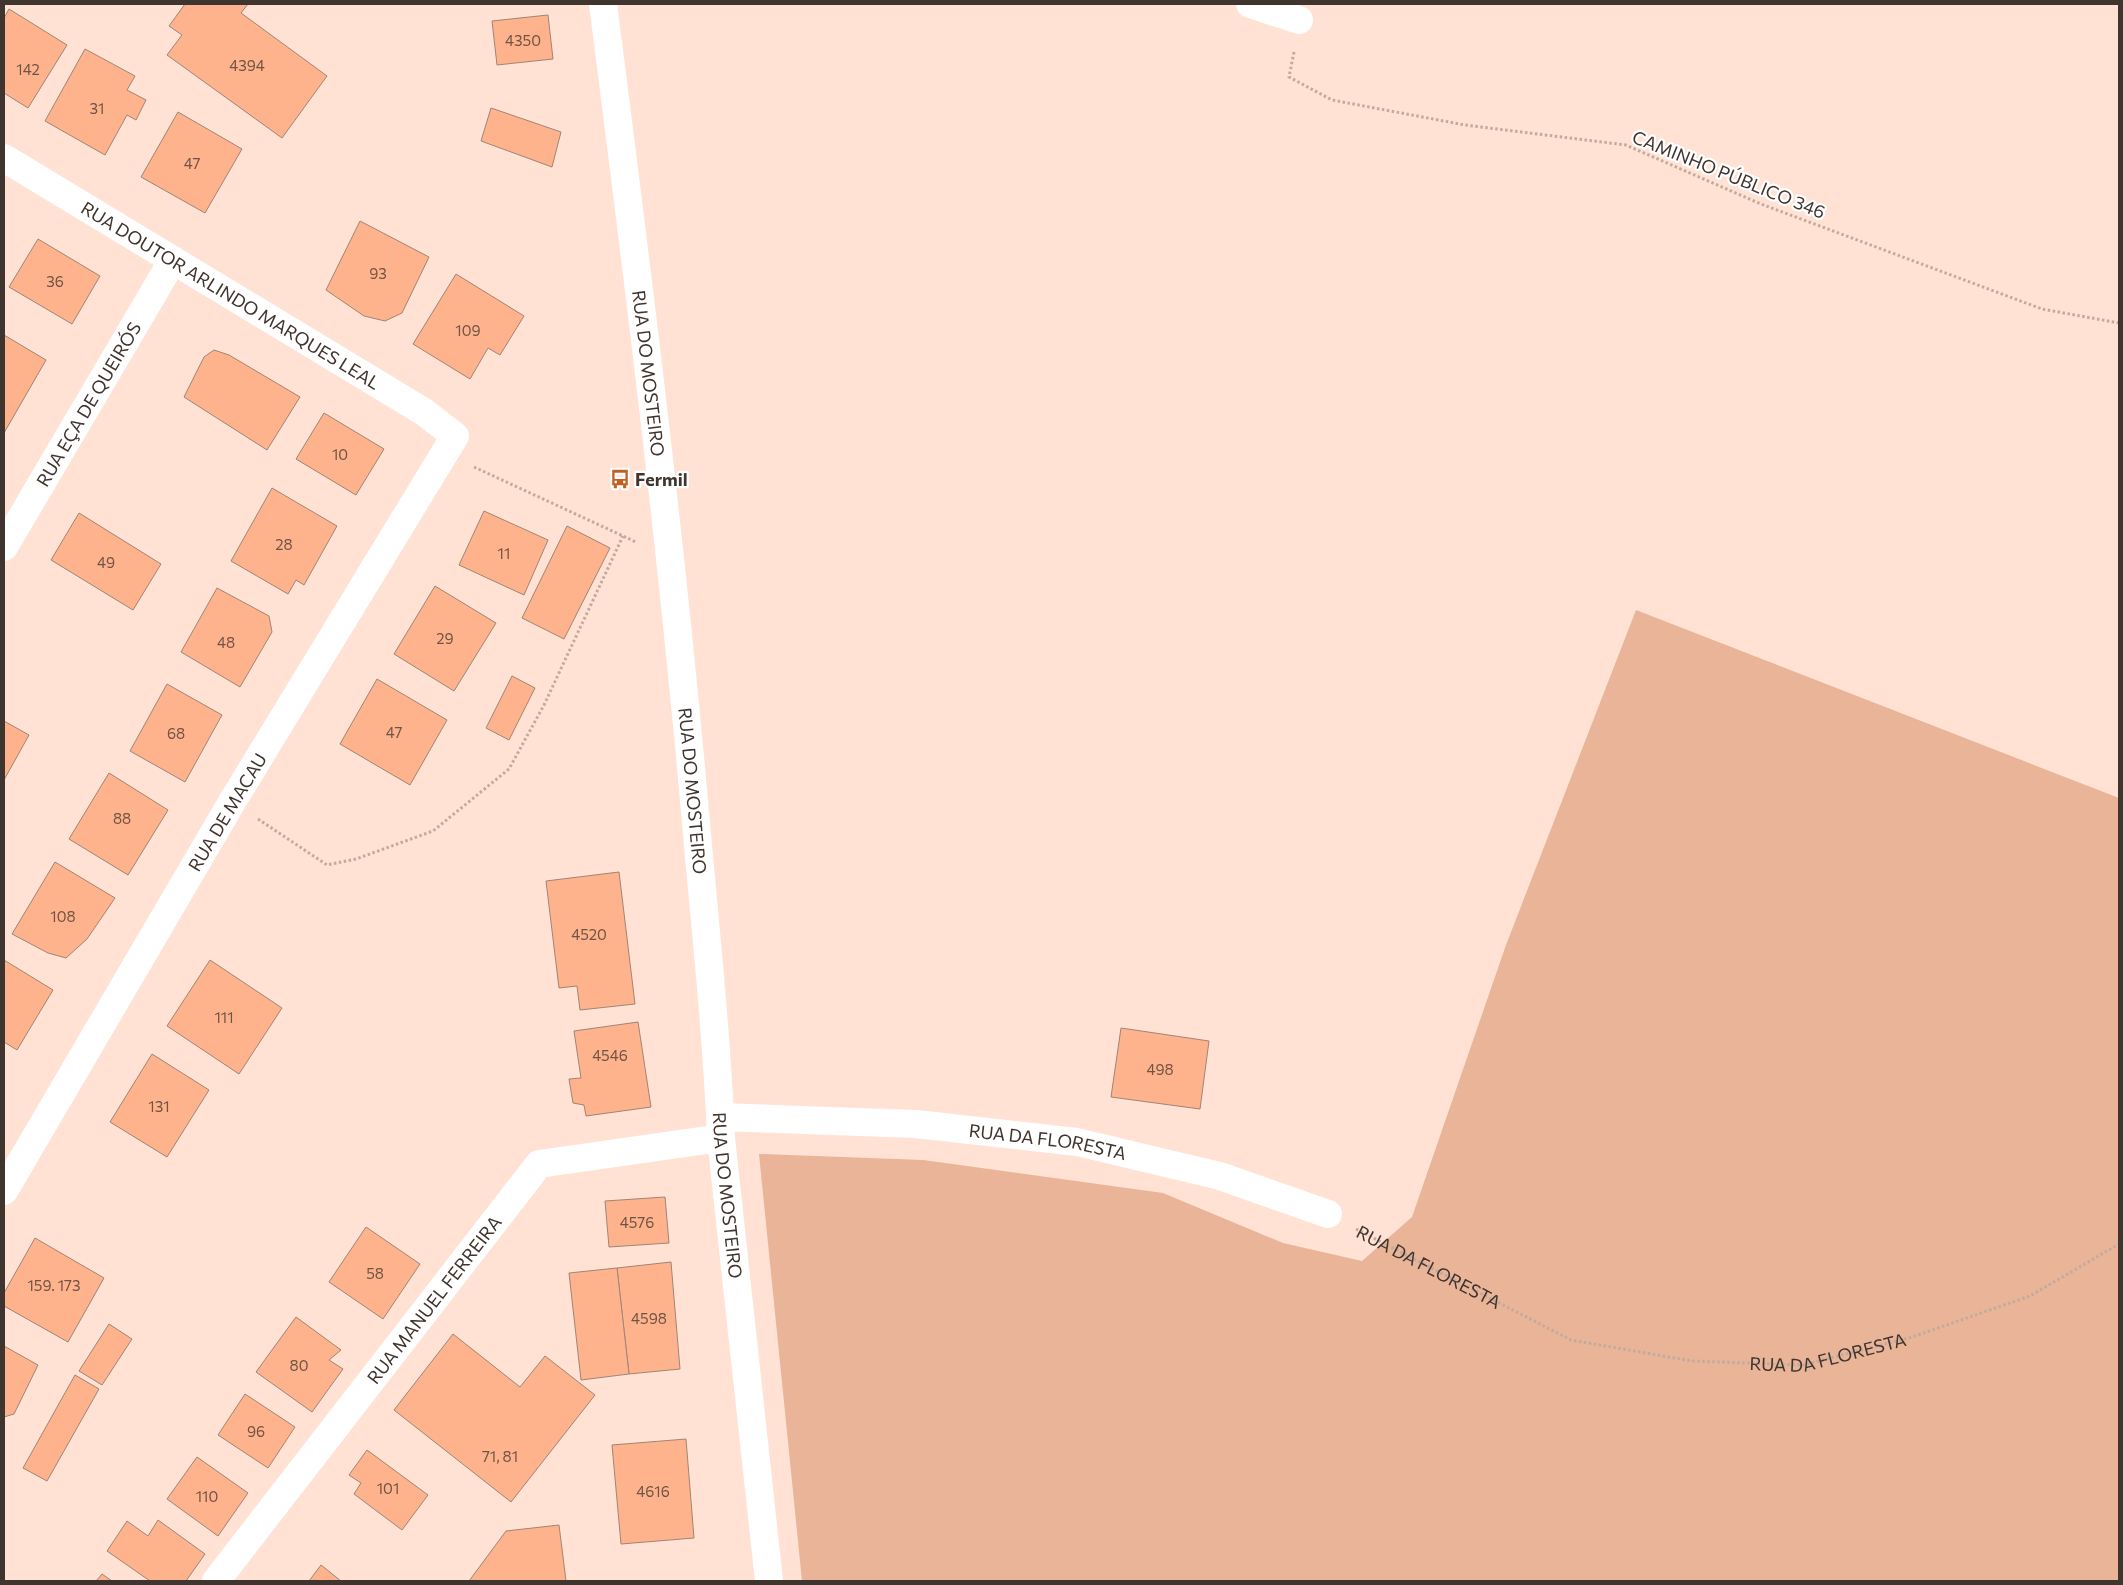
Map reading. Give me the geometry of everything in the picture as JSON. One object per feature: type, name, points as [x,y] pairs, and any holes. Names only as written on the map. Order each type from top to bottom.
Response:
[{"type":"street","name":"RUA DO MOSTEIRO","points":[[603,4],[631,216],[686,713],[721,1127],[769,1581]]},
{"type":"street","points":[[1250,4],[1299,20]]},
{"type":"street","name":"RUA DOUTOR ARLINDO MARQUES LEAL","points":[[4,158],[424,412],[455,436]]},
{"type":"street","name":"RUA EÇA DE QUEIRÓS","points":[[4,547],[173,260]]},
{"type":"street","name":"RUA DE MACAU","points":[[4,1191],[232,802],[455,436]]},
{"type":"street","name":"RUA DA FLORESTA","points":[[721,1127],[916,1124],[1078,1142],[1220,1176],[1328,1214]]},
{"type":"street","name":"RUA MANUEL FERREIRA","points":[[216,1581],[539,1164],[721,1127]]},
{"type":"path","name":"CAMINHO PÚBLICO 346","points":[[1299,20],[1289,76],[1332,100],[1465,124],[1626,145],[1761,204],[2042,309],[2119,324]]},
{"type":"path","points":[[232,802],[327,865],[356,860],[433,831],[509,769],[544,705],[623,536],[474,467],[455,436]]},
{"type":"path","name":"RUA DA FLORESTA","points":[[1328,1214],[1571,1340],[1692,1362],[1803,1365],[1912,1337],[2030,1296],[2119,1244]]},
{"type":"shaded area","points":[[1636,610],[2119,798],[2119,1581],[802,1581],[759,1154],[923,1160],[1163,1193],[1283,1243],[1362,1261],[1412,1217],[1506,945]]},
{"type":"building","points":[[185,4],[248,4],[241,13],[327,76],[282,138],[167,55],[182,35],[169,26]]},
{"type":"building","points":[[9,9],[67,45],[28,108],[4,93],[4,18]]},
{"type":"building","points":[[548,15],[553,59],[497,65],[492,21]]},
{"type":"building","points":[[85,49],[135,76],[127,90],[146,100],[136,120],[127,115],[105,155],[45,121]]},
{"type":"building","points":[[491,108],[561,132],[552,167],[481,141]]},
{"type":"building","points":[[178,112],[242,149],[205,213],[141,177]]},
{"type":"building","points":[[360,221],[429,257],[402,313],[385,321],[364,316],[326,290]]},
{"type":"building","points":[[38,239],[100,276],[72,324],[9,287]]},
{"type":"building","points":[[456,274],[524,316],[500,355],[488,348],[470,379],[413,344]]},
{"type":"building","points":[[4,335],[46,360],[4,433]]},
{"type":"building","points":[[214,350],[229,355],[300,397],[267,450],[184,397],[204,357]]},
{"type":"building","points":[[324,413],[384,449],[356,495],[296,459]]},
{"type":"building","points":[[272,488],[337,526],[304,585],[296,580],[288,594],[231,561]]},
{"type":"building","points":[[484,511],[548,540],[524,595],[459,565]]},
{"type":"building","points":[[79,513],[161,564],[133,610],[51,560]]},
{"type":"building","points":[[567,526],[610,548],[564,639],[522,618]]},
{"type":"building","points":[[435,586],[496,623],[454,691],[394,654]]},
{"type":"building","points":[[217,588],[269,616],[272,632],[240,687],[181,652]]},
{"type":"building","points":[[512,676],[535,688],[509,740],[486,728]]},
{"type":"building","points":[[377,679],[447,720],[410,785],[340,744]]},
{"type":"building","points":[[167,684],[222,715],[185,782],[130,751]]},
{"type":"building","points":[[4,721],[29,735],[4,780]]},
{"type":"building","points":[[109,773],[168,810],[128,875],[69,839]]},
{"type":"building","points":[[55,862],[115,898],[87,939],[66,958],[48,953],[12,934]]},
{"type":"building","points":[[619,872],[635,1004],[580,1010],[577,986],[559,988],[546,881]]},
{"type":"building","points":[[4,960],[53,990],[17,1050],[4,1042]]},
{"type":"building","points":[[210,960],[282,1008],[239,1074],[167,1026]]},
{"type":"building","points":[[638,1022],[651,1107],[586,1116],[584,1105],[573,1103],[569,1079],[581,1078],[574,1031]]},
{"type":"building","points":[[1121,1028],[1209,1041],[1200,1109],[1111,1097]]},
{"type":"building","points":[[152,1054],[209,1090],[167,1157],[110,1122]]},
{"type":"building","points":[[665,1197],[669,1243],[609,1247],[605,1201]]},
{"type":"building","points":[[366,1227],[420,1264],[383,1319],[329,1282]]},
{"type":"building","points":[[35,1238],[104,1278],[68,1342],[4,1306],[4,1293]]},
{"type":"building","points":[[671,1262],[680,1369],[629,1374],[617,1268]]},
{"type":"building","points":[[617,1268],[629,1374],[581,1380],[569,1273]]},
{"type":"building","points":[[296,1317],[341,1350],[329,1360],[343,1369],[312,1412],[256,1372]]},
{"type":"building","points":[[109,1324],[132,1339],[102,1385],[79,1371]]},
{"type":"building","points":[[453,1334],[520,1387],[545,1356],[595,1395],[511,1502],[394,1410]]},
{"type":"building","points":[[4,1346],[38,1365],[14,1414],[4,1417]]},
{"type":"building","points":[[75,1375],[99,1389],[47,1481],[23,1468]]},
{"type":"building","points":[[245,1394],[295,1427],[268,1468],[218,1435]]},
{"type":"building","points":[[686,1439],[694,1538],[621,1544],[612,1445]]},
{"type":"building","points":[[367,1450],[428,1495],[402,1530],[354,1494],[361,1483],[349,1475]]},
{"type":"building","points":[[197,1457],[248,1493],[218,1536],[167,1499]]},
{"type":"building","points":[[158,1520],[205,1554],[186,1581],[150,1581],[107,1551],[127,1521],[148,1536]]},
{"type":"building","points":[[559,1525],[566,1581],[469,1581],[506,1531]]},
{"type":"building","points":[[321,1565],[341,1581],[309,1581]]},
{"type":"building","points":[[102,1574],[112,1581],[96,1581]]},
{"type":"place","name":"Fermil","points":[[620,479]]}]
